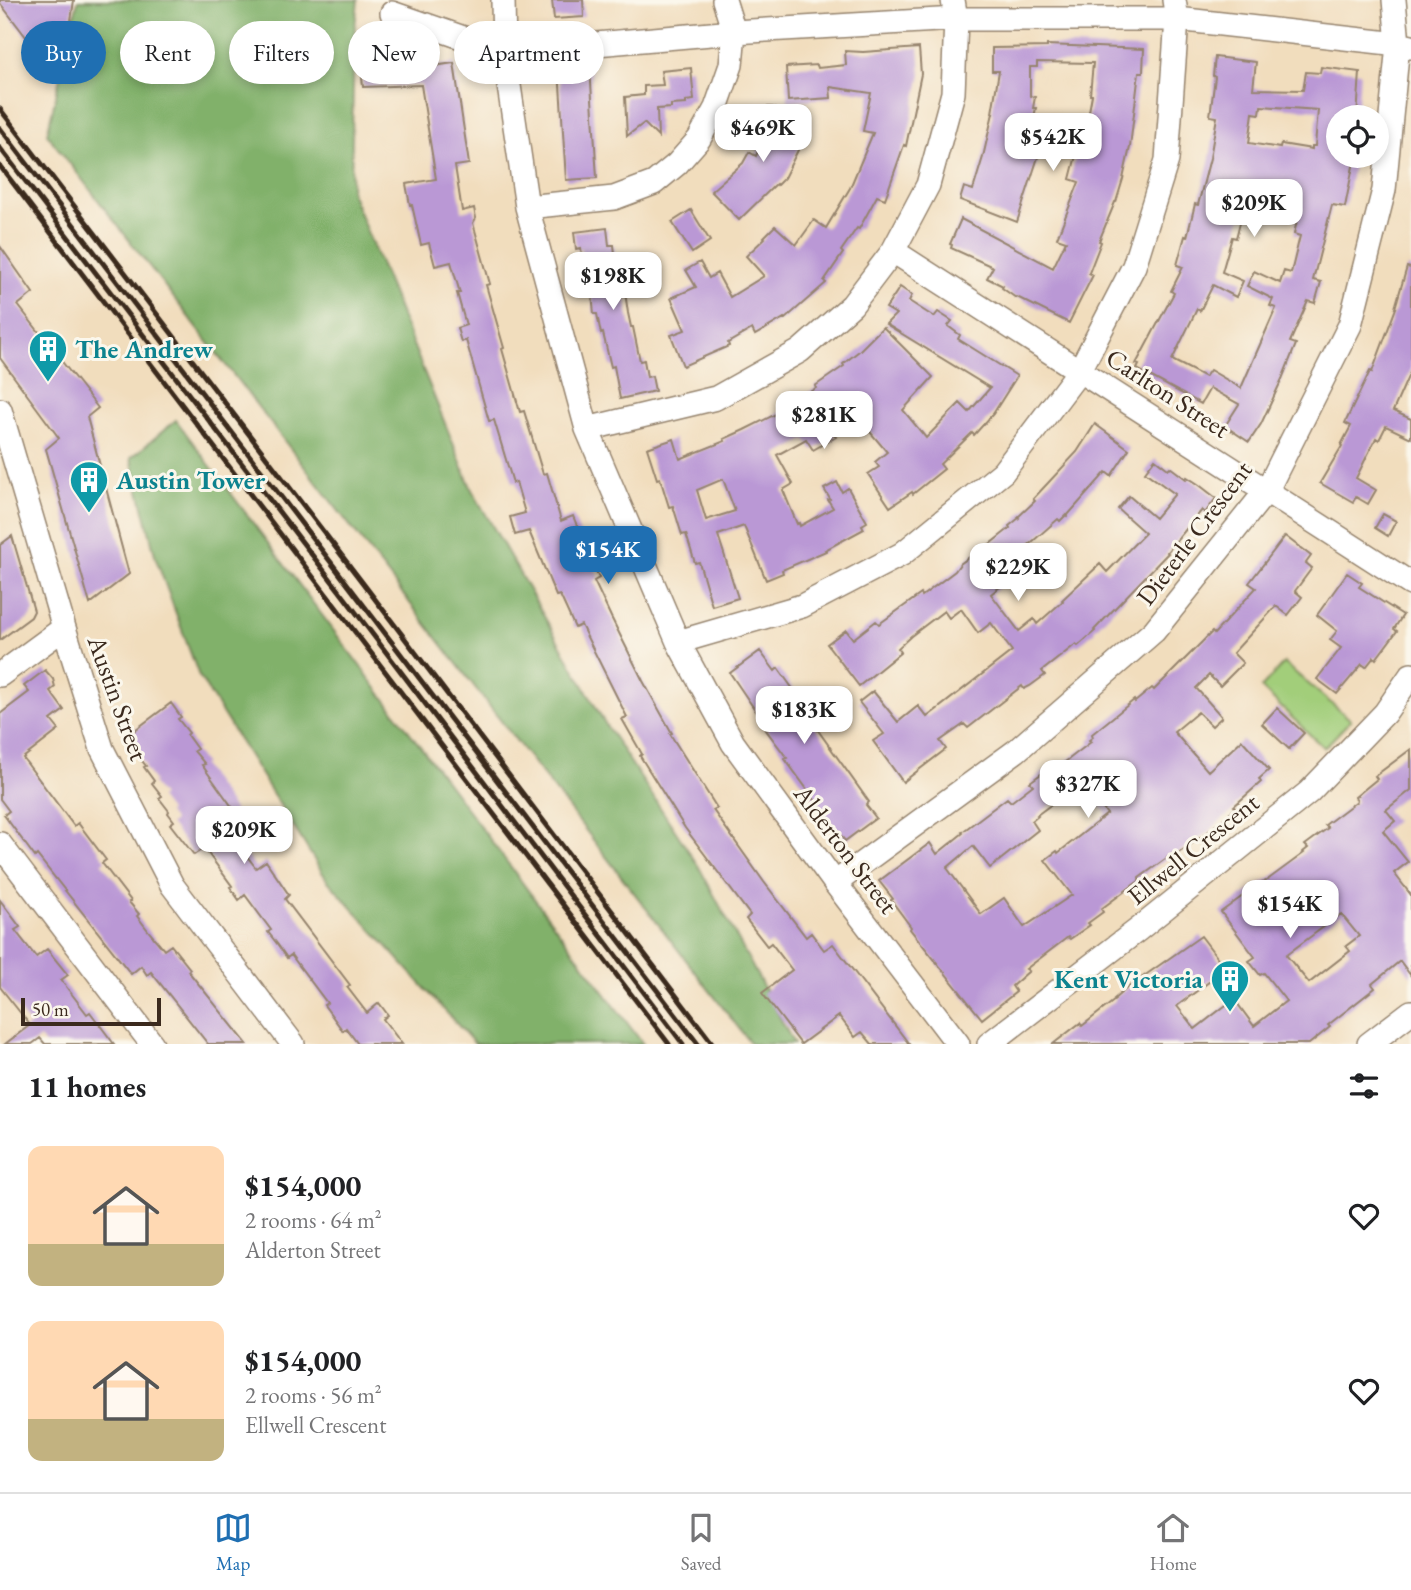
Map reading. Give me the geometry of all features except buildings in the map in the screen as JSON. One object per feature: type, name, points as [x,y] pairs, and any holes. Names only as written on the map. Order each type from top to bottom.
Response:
[{"type":"street","name":"Alderton Street","points":[[503,0],[503,21]]},
{"type":"street","points":[[527,207],[614,198],[654,184],[677,163],[699,139],[716,108],[731,65],[734,32],[723,0]]},
{"type":"street","name":"Dieterle Crescent","points":[[835,883],[1016,751],[1154,631],[1267,490],[1350,325],[1384,190],[1405,46],[1394,0]]},
{"type":"street","points":[[604,43],[955,9],[1175,10],[1405,46]]},
{"type":"street","points":[[587,429],[716,398],[800,351],[852,305],[893,251],[928,185],[953,93],[955,9]]},
{"type":"street","points":[[678,642],[802,606],[902,554],[1003,472],[1080,370],[1134,266],[1167,160],[1175,10]]},
{"type":"street","points":[[392,13],[454,35]]},
{"type":"street","name":"Alderton Street","points":[[509,84],[527,207],[587,429],[678,642],[733,743],[835,883],[958,1044]]},
{"type":"street","name":"Carlton Street","points":[[893,251],[1411,584]]},
{"type":"street","name":"Austin Street","points":[[0,410],[102,749],[172,886],[293,1044]]},
{"type":"street","points":[[0,675],[64,628]]},
{"type":"street","name":"Ellwell Crescent","points":[[989,1044],[1139,929],[1309,792],[1385,713],[1411,675]]},
{"type":"street","points":[[0,844],[152,1044]]},
{"type":"street","points":[[1369,1044],[1411,1012]]},
{"type":"green space","points":[[78,0],[358,0],[356,21],[348,21],[348,84],[353,84],[351,192],[472,490],[606,725],[699,867],[794,1044],[751,1044],[47,134],[59,84],[106,84],[106,21],[73,21]]},
{"type":"green space","points":[[176,420],[643,1044],[475,1044],[327,880],[199,676],[156,559],[131,458]]},
{"type":"green space","points":[[1284,663],[1351,720],[1324,748],[1261,688]]},
{"type":"railway","points":[[0,109],[713,1044]]},
{"type":"railway","points":[[0,128],[698,1044]]},
{"type":"railway","points":[[0,148],[683,1044]]},
{"type":"railway","points":[[0,166],[669,1044]]},
{"type":"place","name":"The Andrew","points":[[48,383]]},
{"type":"place","name":"Austin Tower","points":[[89,514]]},
{"type":"place","name":"Kent Victoria","points":[[1230,1013]]}]
